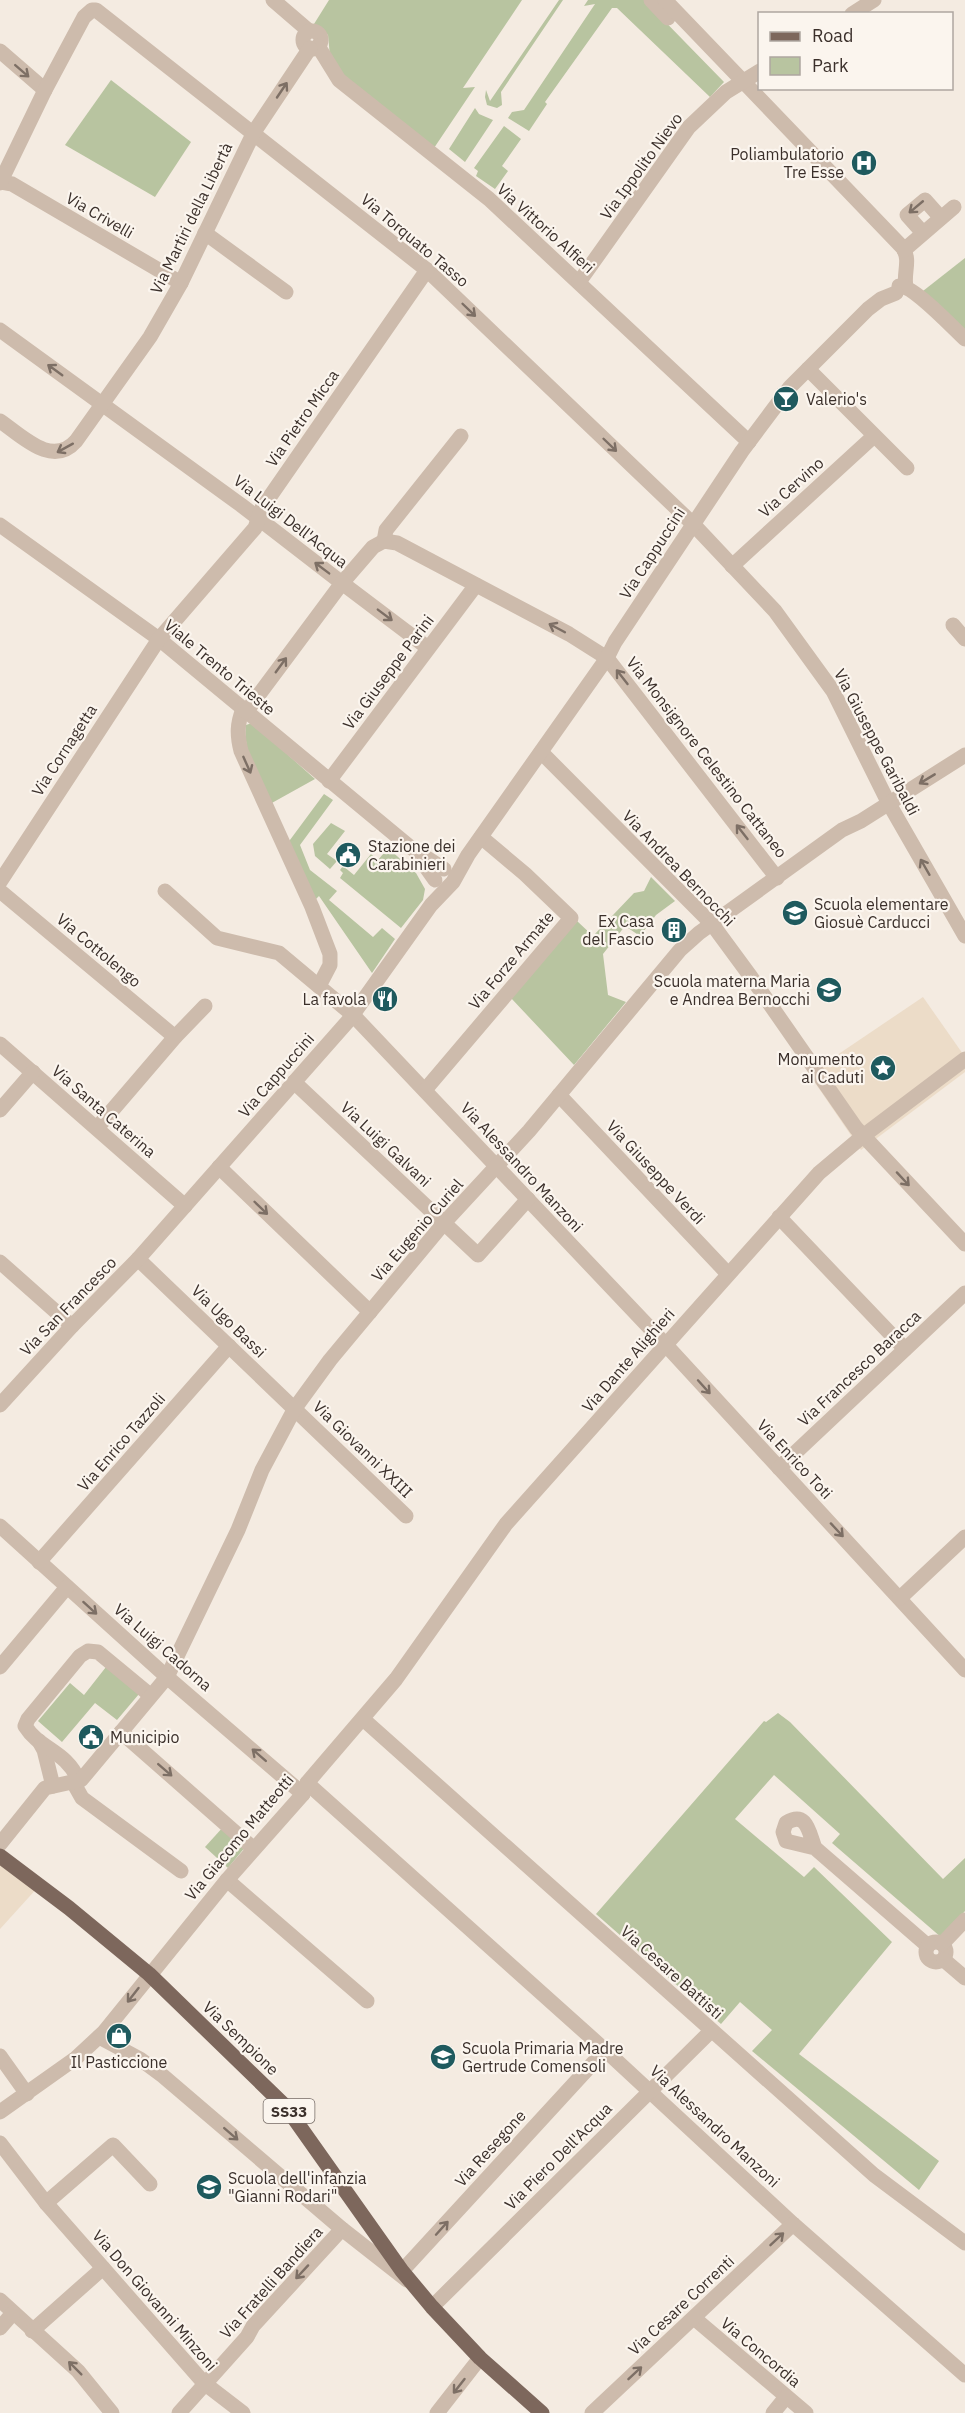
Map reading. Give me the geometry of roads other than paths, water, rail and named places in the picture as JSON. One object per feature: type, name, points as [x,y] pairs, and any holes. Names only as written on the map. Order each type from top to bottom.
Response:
[{"type":"main road","name":"Via Sempione","points":[[0,1856],[149,1974],[286,2107],[402,2271],[432,2307],[480,2358],[542,2413]]},
{"type":"street","name":"Via Vittorio Alfieri","points":[[273,0],[309,31],[315,31],[320,35],[321,40],[314,47],[339,80],[489,199],[749,442]]},
{"type":"street","points":[[651,0],[718,70],[743,81]]},
{"type":"street","points":[[665,0],[904,250],[908,260],[902,289],[965,339]]},
{"type":"street","points":[[679,0],[733,56],[743,81]]},
{"type":"street","points":[[855,12],[874,0]]},
{"type":"street","name":"Via Torquato Tasso","points":[[45,90],[84,16],[92,10],[105,16],[427,270],[693,524]]},
{"type":"street","name":"Via Martiri della Libertà","points":[[102,404],[150,337],[181,283],[254,132],[314,47]]},
{"type":"street","points":[[0,51],[45,90],[0,183]]},
{"type":"street","name":"Via Ippolito Nievo","points":[[579,282],[689,127],[726,92],[758,72]]},
{"type":"street","name":"Via Crivelli","points":[[0,183],[12,184],[181,283]]},
{"type":"street","points":[[923,233],[907,215],[925,200],[941,218]]},
{"type":"street","points":[[904,250],[954,207]]},
{"type":"street","points":[[205,233],[286,292]]},
{"type":"street","name":"Via Pietro Micca","points":[[159,639],[255,528],[262,508],[427,270]]},
{"type":"street","name":"Via Cappuccini","points":[[138,1259],[353,1015],[431,905],[444,878],[468,855],[608,658],[615,642],[693,524],[790,387],[868,309],[902,289]]},
{"type":"street","name":"Via Luigi Dell'Acqua","points":[[0,330],[258,518],[342,583],[373,547],[384,541]]},
{"type":"street","points":[[808,369],[907,468]]},
{"type":"street","points":[[0,421],[41,449],[57,453],[70,447],[102,404]]},
{"type":"street","points":[[461,436],[386,530],[384,541],[397,543],[568,634],[608,658]]},
{"type":"street","name":"Via Cervino","points":[[732,566],[874,436]]},
{"type":"street","name":"Via Giuseppe Garibaldi","points":[[693,524],[775,611],[833,691],[888,802],[965,936]]},
{"type":"street","name":"Viale Trento Trieste","points":[[0,525],[159,639],[410,847],[444,878]]},
{"type":"street","points":[[319,986],[330,965],[330,954],[312,907],[241,751],[237,737],[238,723],[342,583],[428,648]]},
{"type":"street","name":"Via Giuseppe Parini","points":[[329,781],[476,585]]},
{"type":"street","points":[[953,625],[965,639]]},
{"type":"street","name":"Via Cornagetta","points":[[0,882],[159,639]]},
{"type":"street","name":"Via Monsignore Celestino Cattaneo","points":[[608,658],[777,878]]},
{"type":"street","name":"Via Andrea Bernocchi","points":[[541,752],[712,924],[863,1136],[965,1244]]},
{"type":"street","name":"Via Eugenio Curiel","points":[[76,1781],[167,1677],[238,1530],[262,1470],[295,1408],[330,1360],[444,1223],[559,1095],[680,950],[712,924],[842,830],[861,821],[965,755]]},
{"type":"street","name":"Via Forze Armate","points":[[425,1090],[571,918],[525,874],[481,837]]},
{"type":"street","name":"Via Cottolengo","points":[[0,891],[175,1037]]},
{"type":"street","name":"Via Alessandro Manzoni","points":[[165,891],[217,938],[279,953],[353,1015],[665,1344]]},
{"type":"street","points":[[97,1128],[175,1037],[205,1006]]},
{"type":"street","name":"Via Santa Caterina","points":[[0,1044],[185,1206]]},
{"type":"street","name":"Via Dante Alighieri","points":[[361,1722],[396,1679],[506,1524],[819,1173],[863,1136],[965,1059]]},
{"type":"street","points":[[0,1110],[33,1072]]},
{"type":"street","name":"Via Luigi Galvani","points":[[294,1082],[478,1255],[528,1199]]},
{"type":"street","name":"Via Giuseppe Verdi","points":[[559,1095],[728,1274]]},
{"type":"street","points":[[219,1167],[370,1312]]},
{"type":"street","points":[[780,1217],[905,1349]]},
{"type":"street","name":"Via San Francesco","points":[[0,1405],[72,1326],[138,1259]]},
{"type":"street","name":"Via Ugo Bassi","points":[[138,1259],[295,1408]]},
{"type":"street","points":[[0,1262],[72,1326]]},
{"type":"street","name":"Via Francesco Baracca","points":[[778,1468],[965,1293]]},
{"type":"street","name":"Via Enrico Toti","points":[[665,1344],[965,1670]]},
{"type":"street","name":"Via Enrico Tazzoli","points":[[39,1562],[229,1346]]},
{"type":"street","name":"Via Giovanni XXIII","points":[[295,1408],[406,1516]]},
{"type":"street","name":"Via Luigi Cadorna","points":[[0,1526],[167,1677],[305,1788]]},
{"type":"street","points":[[900,1598],[965,1537]]},
{"type":"street","points":[[0,1667],[67,1587]]},
{"type":"street","points":[[150,1695],[93,1650],[84,1653],[25,1723],[27,1730],[65,1759],[75,1770],[82,1798],[181,1872]]},
{"type":"street","name":"Via Giacomo Matteotti","points":[[0,2112],[76,2058],[99,2037],[253,1848],[361,1722]]},
{"type":"street","name":"Via Cesare Battisti","points":[[361,1722],[874,2175],[965,2243]]},
{"type":"street","points":[[121,1732],[253,1848]]},
{"type":"street","points":[[39,1741],[44,1750],[53,1786]]},
{"type":"street","points":[[0,1844],[45,1788],[76,1781]]},
{"type":"street","name":"Via Alessandro Manzoni","points":[[305,1788],[650,2090],[793,2224],[965,2375]]},
{"type":"street","points":[[815,1848],[935,1945]]},
{"type":"street","points":[[227,1880],[367,2001]]},
{"type":"street","points":[[965,1920],[926,1954],[934,1963],[944,1960],[965,1978]]},
{"type":"street","name":"Via Piero Dell'Acqua","points":[[432,2307],[711,2031]]},
{"type":"street","points":[[99,2037],[140,2059],[163,2076],[342,2229],[414,2285]]},
{"type":"street","name":"Via Resegone","points":[[402,2271],[605,2050]]},
{"type":"street","points":[[0,2056],[27,2094]]},
{"type":"street","name":"Via Don Giovanni Minzoni","points":[[0,2144],[46,2203],[204,2383],[243,2413]]},
{"type":"street","points":[[46,2203],[114,2145],[150,2184]]},
{"type":"street","name":"Via Cesare Correnti","points":[[592,2413],[793,2224]]},
{"type":"street","name":"Via Fratelli Bandiera","points":[[179,2413],[247,2337],[253,2326],[342,2229]]},
{"type":"street","points":[[32,2331],[103,2268]]},
{"type":"street","points":[[0,2300],[32,2331],[50,2343],[78,2371],[112,2413]]},
{"type":"street","points":[[0,2328],[13,2313]]},
{"type":"street","name":"Via Concordia","points":[[694,2318],[806,2413]]},
{"type":"street","points":[[437,2413],[480,2358]]},
{"type":"street","points":[[773,2413],[786,2397]]},
{"type":"place","name":"Poliambulatorio Tre Esse","points":[[864,163]]},
{"type":"place","name":"Valerio's","points":[[786,399]]},
{"type":"place","name":"Stazione dei Carabinieri","points":[[348,855]]},
{"type":"place","name":"Scuola elementare Giosuè Carducci","points":[[795,913]]},
{"type":"place","name":"Ex Casa del Fascio","points":[[674,930]]},
{"type":"place","name":"Scuola materna Maria e Andrea Bernocchi","points":[[829,990]]},
{"type":"place","name":"La favola","points":[[385,999]]},
{"type":"place","name":"Monumento ai Caduti","points":[[883,1068]]},
{"type":"place","name":"Municipio","points":[[91,1737]]},
{"type":"place","name":"Il Pasticcione","points":[[119,2036]]},
{"type":"place","name":"Scuola Primaria Madre Gertrude Comensoli","points":[[443,2057]]},
{"type":"place","name":"Scuola dell'infanzia \"Gianni Rodari\"","points":[[209,2187]]}]
